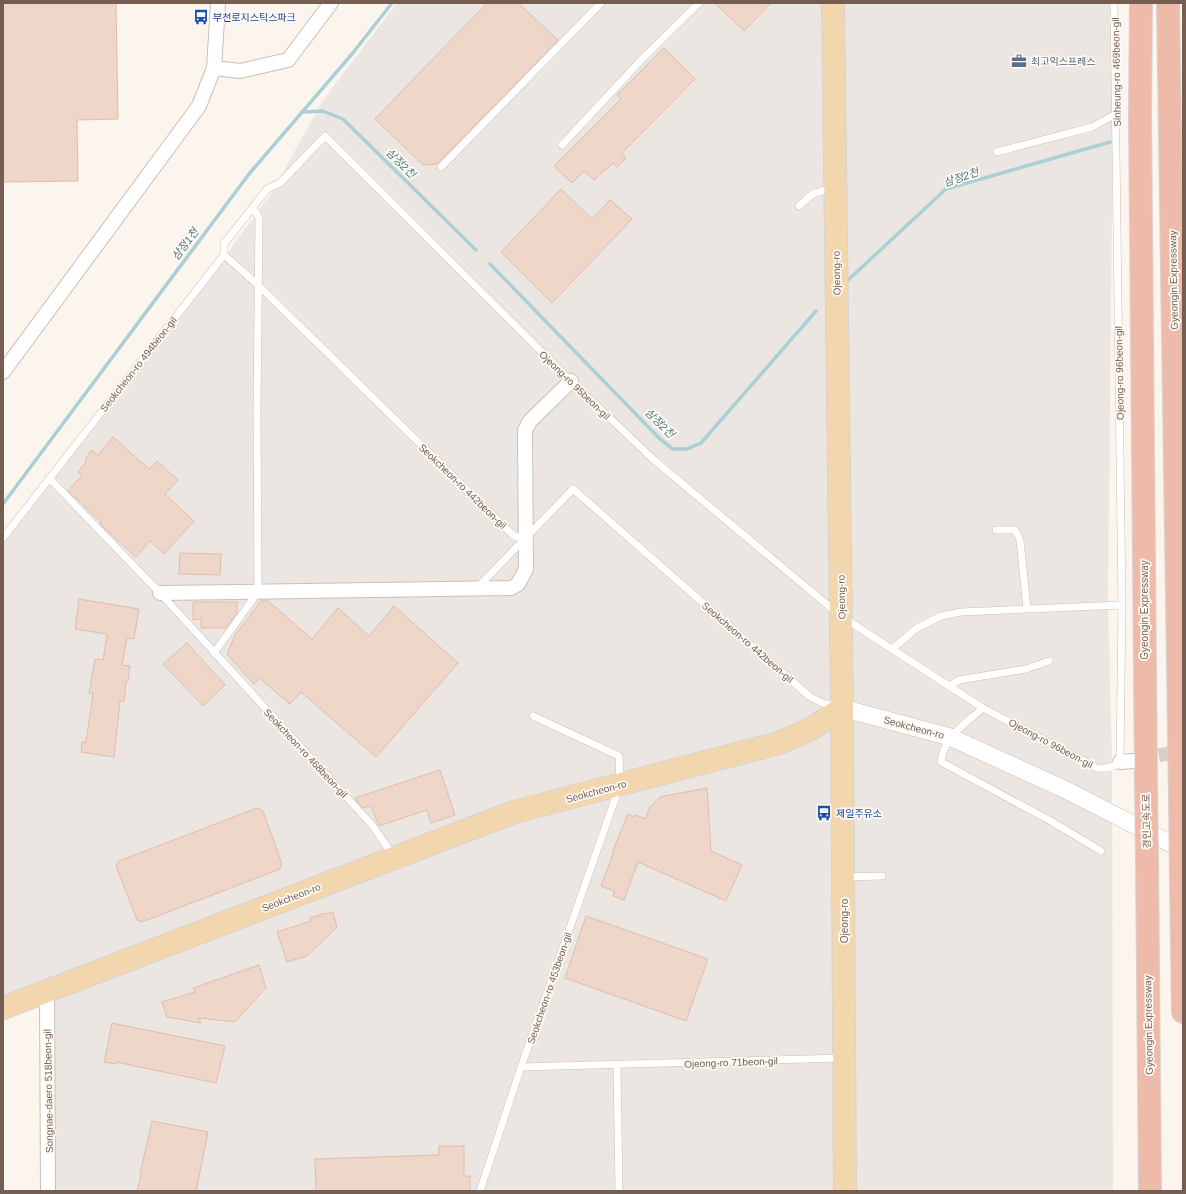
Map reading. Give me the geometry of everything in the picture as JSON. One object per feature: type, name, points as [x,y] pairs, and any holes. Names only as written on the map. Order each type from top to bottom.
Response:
[{"type":"highway","points":[[1129,3],[1140,114]]},
{"type":"highway","name":"Gyeongin Expressway","points":[[1141,3],[1140,114],[1146,784]]},
{"type":"highway","name":"Gyeongin Expressway","points":[[1168,3],[1183,1012]]},
{"type":"highway","points":[[1173,303],[1183,174]]},
{"type":"highway","name":"경인고속도로","points":[[1146,784],[1147,858]]},
{"type":"highway","name":"Gyeongin Expressway","points":[[1147,858],[1150,1191]]},
{"type":"main road","name":"Ojeong-ro","points":[[833,3],[842,708],[845,1191]]},
{"type":"main road","name":"Seokcheon-ro","points":[[3,1008],[514,812],[779,744],[811,729],[842,708]]},
{"type":"street","points":[[3,372],[199,106],[214,68],[218,3]]},
{"type":"street","points":[[214,68],[240,71],[288,60],[332,3]]},
{"type":"street","points":[[160,593],[511,588],[518,584],[526,569],[525,430],[530,421],[571,381]]},
{"type":"street","name":"Seokcheon-ro","points":[[842,708],[950,737],[1066,790],[1183,850]]},
{"type":"street","name":"Songnae-daero 518beon-gil","points":[[47,991],[48,1191]]},
{"type":"lane","points":[[441,167],[601,3]]},
{"type":"lane","points":[[562,145],[643,58],[699,3]]},
{"type":"lane","name":"Sinheung-ro 469beon-gil","points":[[1114,3],[1117,141]]},
{"type":"lane","points":[[997,152],[1092,127],[1116,114]]},
{"type":"lane","name":"Seokcheon-ro 494beon-gil","points":[[3,538],[224,255],[224,244],[267,188],[280,183],[325,136]]},
{"type":"lane","name":"Ojeong-ro 95beon-gil","points":[[325,136],[571,381],[654,460],[841,616]]},
{"type":"lane","name":"Ojeong-ro 96beon-gil","points":[[841,616],[983,708],[1097,768],[1105,769],[1114,767],[1126,761],[1122,605],[1117,141]]},
{"type":"lane","points":[[799,206],[811,195],[820,190],[835,190]]},
{"type":"lane","points":[[214,653],[258,592],[257,410],[259,219],[257,213],[252,209]]},
{"type":"lane","name":"Seokcheon-ro 442beon-gil","points":[[224,255],[258,285],[514,536],[525,538],[573,489],[809,696],[822,703],[842,708]]},
{"type":"lane","name":"Seokcheon-ro 468beon-gil","points":[[49,478],[160,593],[372,825],[393,858]]},
{"type":"lane","points":[[996,530],[1015,530],[1020,540],[1027,609]]},
{"type":"lane","points":[[478,588],[525,538]]},
{"type":"lane","points":[[892,649],[917,628],[941,616],[961,612],[1122,605]]},
{"type":"lane","points":[[950,686],[959,680],[1026,669],[1049,661]]},
{"type":"lane","points":[[983,708],[950,737],[941,753],[941,762],[1049,820],[1101,851]]},
{"type":"lane","points":[[533,716],[619,756],[620,785]]},
{"type":"lane","name":"Seokcheon-ro 453beon-gil","points":[[480,1191],[521,1067],[620,785]]},
{"type":"lane","points":[[843,877],[882,876]]},
{"type":"lane","name":"Ojeong-ro 71beon-gil","points":[[521,1067],[844,1058]]},
{"type":"lane","points":[[617,1065],[619,1191]]},
{"type":"shaded area","points":[[397,3],[1114,3],[1108,603],[1112,762],[1113,1191],[49,1191],[47,991],[3,1008],[3,540],[229,251],[272,192],[323,100]]},
{"type":"building","points":[[3,3],[116,3],[118,119],[77,120],[78,181],[3,182]]},
{"type":"building","points":[[487,3],[518,3],[558,40],[437,164],[423,165],[375,119]]},
{"type":"building","points":[[715,3],[771,3],[744,31]]},
{"type":"building","points":[[664,48],[695,79],[622,153],[626,158],[617,167],[613,163],[594,180],[584,171],[572,183],[554,166],[621,99],[617,95]]},
{"type":"building","points":[[561,189],[592,219],[610,200],[632,219],[552,303],[501,252]]},
{"type":"building","points":[[113,437],[149,469],[157,461],[178,480],[165,494],[194,521],[164,554],[150,541],[136,557],[104,528],[100,523],[101,522],[68,491],[82,475],[78,472],[86,462],[85,460],[91,450],[98,455]]},
{"type":"building","points":[[180,553],[221,554],[220,575],[179,574]]},
{"type":"building","points":[[79,599],[139,609],[134,639],[127,638],[122,665],[130,666],[128,681],[126,681],[124,701],[120,701],[114,757],[81,752],[82,742],[86,742],[93,694],[89,693],[95,659],[103,660],[107,634],[75,629]]},
{"type":"building","points":[[261,601],[268,601],[312,639],[338,608],[369,636],[394,606],[458,663],[376,757],[301,692],[290,704],[259,678],[254,684],[227,654],[235,635]]},
{"type":"building","points":[[193,602],[237,602],[237,613],[226,628],[201,628],[201,619],[193,620]]},
{"type":"building","points":[[187,643],[225,685],[203,706],[163,664]]},
{"type":"building","points":[[440,770],[455,815],[431,823],[427,810],[379,826],[371,806],[363,808],[355,798]]},
{"type":"building","points":[[707,788],[711,851],[742,865],[726,901],[638,862],[624,900],[613,896],[614,891],[601,886],[614,851],[613,850],[628,814],[645,819],[650,807],[659,798]]},
{"type":"building","points":[[257,808],[263,811],[282,864],[280,869],[142,922],[137,920],[116,866],[119,861]]},
{"type":"building","points":[[333,912],[337,927],[307,956],[287,962],[277,932],[311,921],[310,918]]},
{"type":"building","points":[[586,916],[708,959],[686,1021],[565,978]]},
{"type":"building","points":[[259,965],[266,988],[235,1022],[199,1018],[201,1023],[167,1017],[162,1002],[195,992],[193,988]]},
{"type":"building","points":[[112,1023],[225,1046],[216,1083],[116,1062],[116,1064],[104,1062]]},
{"type":"building","points":[[152,1121],[208,1132],[196,1191],[137,1191]]},
{"type":"building","points":[[439,1146],[464,1146],[464,1176],[470,1176],[470,1191],[316,1191],[315,1159],[439,1155]]},
{"type":"waterway","name":"삼정1천","points":[[3,504],[249,174],[352,54],[392,3]]},
{"type":"waterway","name":"삼정2천","points":[[303,112],[323,111],[343,119],[476,250]]},
{"type":"waterway","name":"삼정2천","points":[[847,281],[946,189],[1110,142]]},
{"type":"waterway","name":"삼정2천","points":[[490,264],[660,439],[673,449],[687,449],[701,443],[816,311]]},
{"type":"tunnel","points":[[1138,759],[1183,751]]},
{"type":"place","name":"부천로지스틱스파크","points":[[201,17]]},
{"type":"place","name":"최고익스프레스","points":[[1019,61]]},
{"type":"place","name":"제일주유소","points":[[824,813]]}]
